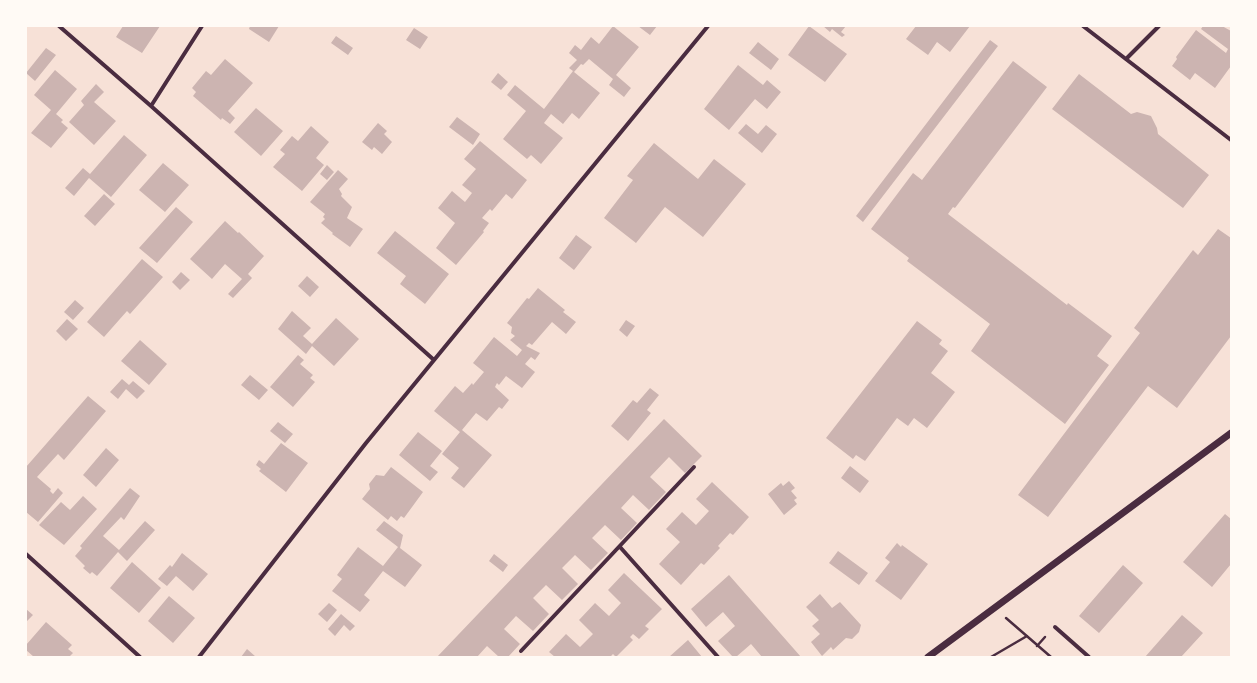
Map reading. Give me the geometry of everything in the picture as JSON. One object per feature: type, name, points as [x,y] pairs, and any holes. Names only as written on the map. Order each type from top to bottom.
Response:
[{"type":"street","points":[[59,26],[151,106],[434,360]]},
{"type":"street","points":[[151,106],[202,26]]},
{"type":"street","points":[[199,657],[366,443],[708,26]]},
{"type":"street","points":[[1083,26],[1231,140]]},
{"type":"street","points":[[1126,59],[1159,26]]},
{"type":"street","points":[[928,657],[1231,433]]},
{"type":"street","points":[[521,651],[694,467]]},
{"type":"street","points":[[620,547],[718,657]]},
{"type":"street","points":[[26,554],[140,657]]},
{"type":"street","points":[[1055,626],[1089,657]]},
{"type":"path","points":[[994,608],[1051,657]]},
{"type":"path","points":[[991,657],[1027,636]]},
{"type":"building","points":[[123,26],[160,26],[142,53],[116,37]]},
{"type":"building","points":[[250,26],[279,26],[269,42],[249,29]]},
{"type":"building","points":[[613,26],[639,47],[616,75],[631,88],[624,97],[609,85],[613,79],[589,59],[583,65],[581,64],[574,72],[600,93],[579,119],[572,113],[563,124],[551,114],[544,123],[563,138],[541,164],[531,155],[527,159],[503,139],[526,111],[507,95],[515,85],[544,109],[573,71],[569,68],[577,60],[569,53],[575,45],[581,50],[591,37],[599,44]]},
{"type":"building","points":[[638,26],[657,26],[650,35]]},
{"type":"building","points":[[809,26],[847,54],[825,82],[788,55]]},
{"type":"building","points":[[823,26],[846,26],[841,32],[845,35],[842,37],[832,29],[830,32]]},
{"type":"building","points":[[916,26],[970,26],[950,52],[937,42],[928,55],[906,39]]},
{"type":"building","points":[[1203,26],[1222,26],[1231,31],[1231,66],[1215,88],[1195,73],[1190,80],[1172,66],[1177,59],[1176,57],[1196,30],[1226,53],[1228,49],[1201,29]]},
{"type":"building","points":[[414,28],[428,37],[420,49],[406,40]]},
{"type":"building","points":[[336,36],[353,48],[348,55],[331,43]]},
{"type":"building","points":[[990,40],[998,46],[863,222],[856,216]]},
{"type":"building","points":[[758,42],[779,59],[771,70],[749,53]]},
{"type":"building","points":[[46,48],[56,55],[35,81],[26,73]]},
{"type":"building","points":[[225,59],[253,83],[228,111],[235,118],[230,124],[222,118],[221,120],[193,96],[196,92],[192,88],[206,71],[211,75]]},
{"type":"building","points":[[1013,61],[1047,87],[955,208],[953,207],[948,214],[1067,305],[1068,303],[1112,336],[1097,356],[1109,365],[1065,424],[971,351],[990,324],[907,261],[909,258],[871,229],[913,173],[922,180]]},
{"type":"building","points":[[738,65],[763,85],[767,80],[781,92],[767,109],[755,99],[729,130],[704,109]]},
{"type":"building","points":[[55,70],[77,89],[56,114],[63,120],[61,122],[68,128],[51,148],[31,133],[51,110],[34,95]]},
{"type":"building","points":[[498,73],[508,82],[501,90],[491,82]]},
{"type":"building","points":[[1079,74],[1131,114],[1137,112],[1151,116],[1157,128],[1158,134],[1209,175],[1183,208],[1052,109]]},
{"type":"building","points":[[96,84],[104,92],[94,102],[116,121],[94,145],[69,122],[84,105],[81,101]]},
{"type":"building","points":[[256,108],[283,131],[261,156],[234,132]]},
{"type":"building","points":[[457,117],[480,134],[473,145],[449,127]]},
{"type":"building","points":[[378,123],[387,131],[384,134],[392,142],[382,154],[374,147],[372,150],[362,142]]},
{"type":"building","points":[[746,124],[758,134],[766,125],[777,134],[762,153],[738,133]]},
{"type":"building","points":[[311,126],[329,142],[316,158],[324,165],[302,191],[273,167],[285,154],[280,150],[292,136],[298,141]]},
{"type":"building","points":[[124,135],[147,155],[111,197],[89,178],[74,196],[65,188],[83,168],[90,174]]},
{"type":"building","points":[[480,141],[527,180],[512,199],[506,194],[492,211],[490,209],[482,218],[489,223],[483,231],[484,232],[456,265],[436,248],[455,223],[438,208],[452,191],[465,202],[472,193],[462,185],[476,169],[464,159]]},
{"type":"building","points":[[654,143],[698,179],[714,159],[746,184],[703,237],[665,207],[636,243],[604,218],[633,180],[627,176]]},
{"type":"building","points":[[163,163],[189,185],[165,212],[139,190]]},
{"type":"building","points":[[327,165],[334,172],[327,180],[320,174]]},
{"type":"building","points":[[338,170],[348,179],[339,189],[342,194],[341,196],[352,207],[347,218],[363,229],[350,247],[332,234],[333,233],[321,223],[325,219],[323,217],[325,214],[310,202]]},
{"type":"building","points":[[104,194],[115,204],[95,226],[84,216]]},
{"type":"building","points":[[176,207],[193,222],[157,263],[139,248]]},
{"type":"building","points":[[225,221],[264,256],[248,274],[252,278],[233,298],[228,294],[242,279],[225,264],[212,279],[190,259]]},
{"type":"building","points":[[1218,229],[1231,238],[1231,336],[1177,408],[1148,386],[1048,517],[1018,495],[1140,333],[1134,328],[1193,250],[1198,255]]},
{"type":"building","points":[[395,231],[449,274],[425,304],[400,284],[406,276],[377,253]]},
{"type":"building","points":[[576,235],[592,247],[574,270],[559,258]]},
{"type":"building","points":[[142,259],[163,277],[130,314],[127,311],[104,337],[87,322]]},
{"type":"building","points":[[181,272],[190,280],[180,290],[172,282]]},
{"type":"building","points":[[307,276],[319,287],[310,297],[298,286]]},
{"type":"building","points":[[538,288],[565,310],[563,312],[576,322],[566,334],[552,322],[532,345],[529,343],[526,346],[540,353],[535,360],[531,357],[525,364],[535,372],[522,388],[506,376],[499,385],[497,383],[495,387],[509,400],[502,409],[499,407],[487,421],[476,413],[462,430],[492,455],[464,488],[451,478],[459,468],[442,454],[460,432],[434,411],[455,386],[463,393],[472,383],[473,385],[484,372],[473,363],[494,337],[517,356],[522,350],[510,340],[515,336],[511,333],[512,327],[507,323],[527,298],[529,299]]},
{"type":"building","points":[[75,300],[84,308],[73,320],[64,312]]},
{"type":"building","points":[[292,311],[311,328],[303,336],[312,344],[336,318],[359,339],[334,366],[312,346],[306,354],[278,329]]},
{"type":"building","points":[[67,319],[78,329],[66,341],[56,331]]},
{"type":"building","points":[[626,320],[635,326],[627,337],[619,330]]},
{"type":"building","points":[[917,321],[942,340],[939,344],[948,351],[931,373],[955,392],[927,428],[914,418],[908,426],[897,418],[865,461],[856,455],[853,459],[826,438]]},
{"type":"building","points":[[140,340],[167,364],[149,385],[121,361]]},
{"type":"building","points":[[298,355],[304,360],[300,364],[313,375],[310,378],[315,382],[293,407],[270,387]]},
{"type":"building","points":[[250,375],[268,390],[259,400],[241,385]]},
{"type":"building","points":[[122,379],[129,385],[133,381],[145,391],[137,399],[126,389],[118,399],[110,392]]},
{"type":"building","points":[[650,388],[659,395],[647,410],[651,413],[628,441],[611,426],[633,400],[637,403]]},
{"type":"building","points":[[88,396],[106,411],[64,460],[58,454],[37,477],[51,489],[50,491],[53,494],[58,488],[63,493],[38,522],[26,512],[26,467]]},
{"type":"building","points":[[664,419],[702,456],[685,473],[669,457],[650,477],[666,492],[649,510],[633,495],[621,508],[637,523],[621,540],[605,525],[592,538],[608,553],[591,570],[575,555],[562,568],[578,584],[562,600],[546,585],[533,598],[549,614],[533,631],[516,616],[504,629],[520,644],[508,657],[499,657],[487,646],[477,657],[437,657]]},
{"type":"building","points":[[278,422],[293,434],[285,443],[270,431]]},
{"type":"building","points":[[418,432],[442,451],[430,466],[438,472],[430,481],[399,455]]},
{"type":"building","points":[[281,443],[308,463],[286,492],[259,471],[261,469],[256,465],[259,460],[264,464]]},
{"type":"building","points":[[106,448],[119,460],[96,487],[83,475]]},
{"type":"building","points":[[850,466],[869,481],[860,493],[841,478]]},
{"type":"building","points":[[391,467],[423,492],[404,518],[401,516],[397,521],[391,516],[388,520],[362,499],[370,489],[369,484],[376,475],[384,476]]},
{"type":"building","points":[[789,481],[795,488],[791,491],[797,498],[794,500],[797,504],[784,515],[768,494],[781,483],[783,486]]},
{"type":"building","points":[[712,482],[749,517],[733,535],[730,533],[718,546],[720,548],[704,565],[701,563],[681,585],[659,564],[680,542],[666,529],[682,512],[696,525],[709,511],[696,499]]},
{"type":"building","points":[[130,488],[140,496],[124,520],[121,517],[103,536],[119,550],[145,521],[155,530],[127,561],[118,552],[97,576],[92,572],[90,574],[83,568],[85,566],[75,556],[82,548],[80,546]]},
{"type":"building","points":[[83,496],[97,509],[64,545],[39,525],[61,502],[70,510]]},
{"type":"building","points":[[1225,514],[1231,519],[1231,564],[1212,587],[1183,562]]},
{"type":"building","points":[[384,521],[403,535],[400,548],[422,565],[405,587],[383,571],[364,595],[370,600],[360,612],[332,591],[342,579],[337,575],[358,547],[383,566],[398,547],[376,530]]},
{"type":"building","points":[[897,543],[928,564],[901,600],[875,581],[890,562],[885,558]]},
{"type":"building","points":[[838,551],[868,573],[859,585],[829,563]]},
{"type":"building","points":[[182,553],[208,574],[193,591],[176,576],[167,586],[158,579],[170,565],[172,567]]},
{"type":"building","points":[[494,554],[508,565],[503,572],[489,561]]},
{"type":"building","points":[[132,562],[161,588],[139,613],[110,588]]},
{"type":"building","points":[[1123,565],[1143,583],[1099,633],[1079,616]]},
{"type":"building","points":[[624,573],[662,609],[645,626],[649,629],[639,639],[633,634],[630,637],[633,640],[616,657],[613,654],[610,657],[555,657],[549,652],[566,634],[580,647],[593,634],[579,620],[595,603],[609,616],[621,603],[608,590]]},
{"type":"building","points":[[729,575],[801,657],[762,657],[751,644],[736,657],[733,657],[718,641],[735,626],[723,612],[706,627],[691,609]]},
{"type":"building","points":[[820,594],[832,608],[840,602],[861,625],[859,632],[852,639],[846,638],[833,650],[831,647],[822,656],[811,642],[820,634],[812,626],[819,620],[806,607]]},
{"type":"building","points":[[169,596],[195,618],[173,643],[148,621]]},
{"type":"building","points":[[329,603],[337,610],[327,622],[318,614]]},
{"type":"building","points":[[26,609],[33,615],[26,622]]},
{"type":"building","points":[[341,614],[355,626],[350,631],[344,625],[335,636],[328,629]]},
{"type":"building","points":[[1182,615],[1203,633],[1181,657],[1145,657]]},
{"type":"building","points":[[46,622],[72,645],[68,649],[73,653],[69,657],[34,657],[26,650],[26,645]]},
{"type":"building","points":[[688,640],[702,657],[669,657]]},
{"type":"building","points":[[247,649],[256,657],[241,657]]}]
